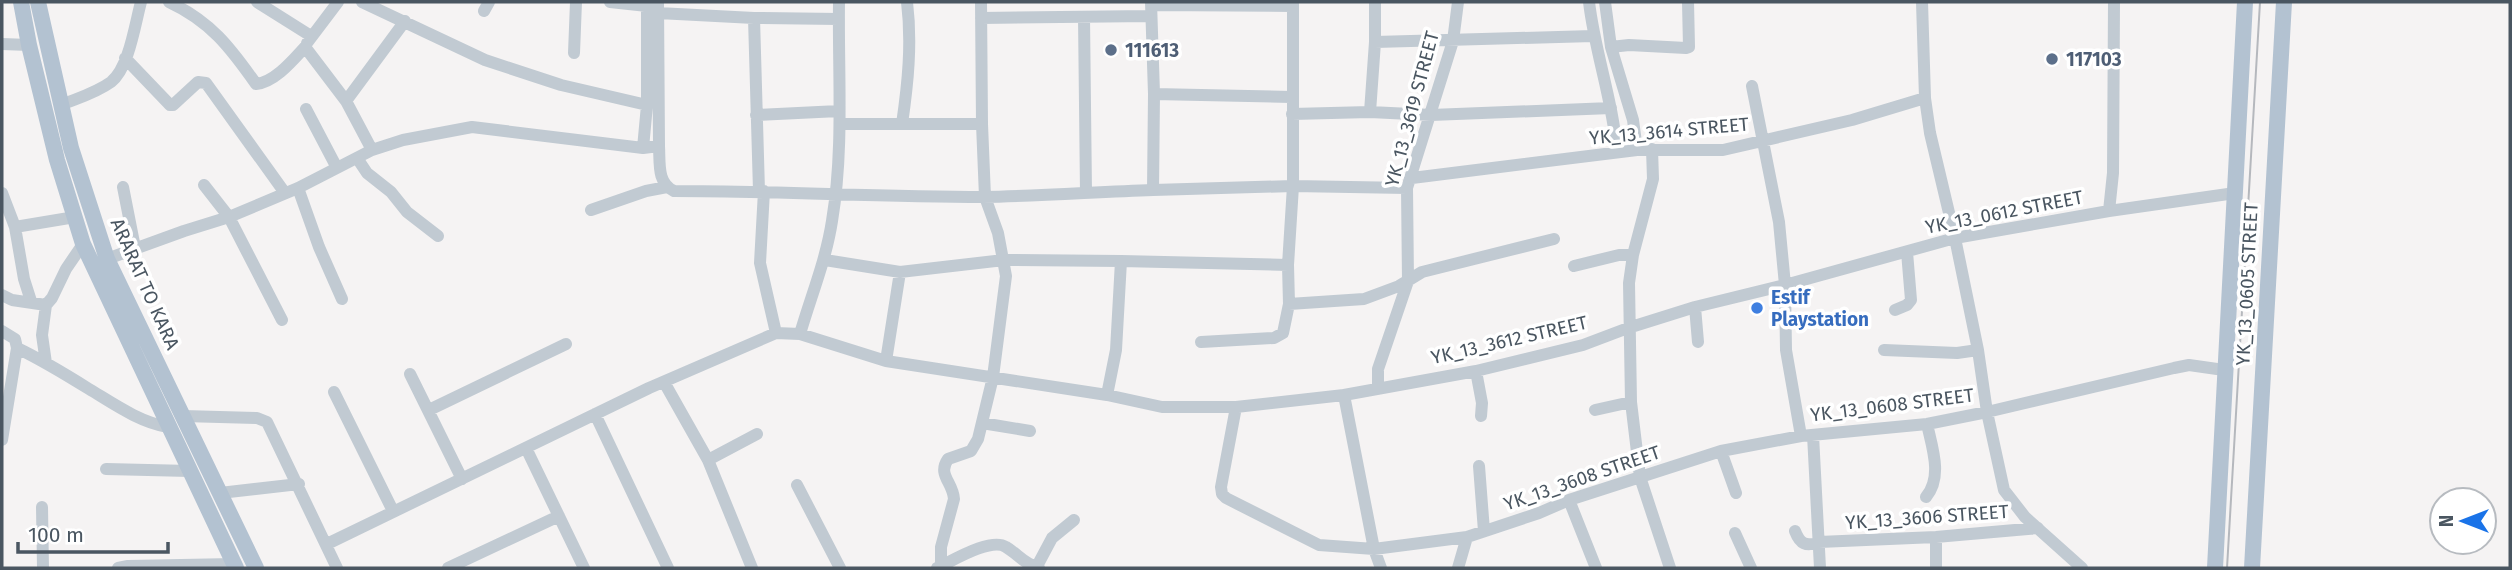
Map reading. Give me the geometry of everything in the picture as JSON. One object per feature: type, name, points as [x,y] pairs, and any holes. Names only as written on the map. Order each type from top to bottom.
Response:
[{"type":"main road","name":"YK_13_0605 STREET","points":[[2215,568],[2245,2]]},
{"type":"main road","name":"YK_13_0605 STREET","points":[[2252,568],[2284,2]]},
{"type":"main road","name":"ARARAT TO KARA","points":[[30,4],[29,45],[57,160],[83,244],[235,566]]},
{"type":"main road","name":"ARARAT TO KARA","points":[[30,4],[61,104],[81,183],[107,259],[256,568]]},
{"type":"main road","points":[[140,368],[156,362]]},
{"type":"street","points":[[61,104],[88,95],[112,82],[118,75],[141,2]]},
{"type":"street","points":[[169,2],[201,19],[214,31],[256,84],[261,84],[290,63],[338,2]]},
{"type":"street","points":[[257,2],[308,41],[346,101],[372,150]]},
{"type":"street","points":[[362,2],[485,60],[561,85],[647,105]]},
{"type":"street","points":[[574,53],[576,2]]},
{"type":"street","points":[[610,2],[754,18],[839,19]]},
{"type":"street","points":[[800,334],[825,260],[836,195],[839,2]]},
{"type":"street","points":[[902,124],[909,62],[910,24],[907,2]]},
{"type":"street","points":[[939,567],[941,547],[954,499],[943,468],[948,458],[971,451],[975,447],[993,377],[1006,276],[993,214],[985,197],[981,2]]},
{"type":"street","points":[[1370,112],[1375,2]]},
{"type":"street","name":"YK_13_3619 STREET","points":[[1378,389],[1378,369],[1408,281],[1409,183],[1453,41],[1458,2]]},
{"type":"street","points":[[1589,2],[1593,36],[1611,108],[1617,152]]},
{"type":"street","points":[[1605,2],[1611,47],[1633,120],[1637,150]]},
{"type":"street","points":[[1611,47],[1689,47],[1688,2]]},
{"type":"street","points":[[1922,2],[1925,98],[1930,133],[1955,238],[2004,490],[2012,503],[2082,568]]},
{"type":"street","points":[[2109,211],[2113,173],[2114,2]]},
{"type":"street","points":[[981,18],[1084,17],[1151,8],[1293,4],[1293,186],[1288,265],[1289,304],[1283,333],[1274,338],[1201,342]]},
{"type":"street","points":[[643,148],[652,5]]},
{"type":"street","points":[[652,5],[661,181],[667,187]]},
{"type":"street","points":[[1151,8],[1153,190]]},
{"type":"street","points":[[1084,17],[1086,193]]},
{"type":"street","points":[[327,544],[595,414],[776,333],[760,263],[761,191],[754,18]]},
{"type":"street","points":[[346,101],[405,21]]},
{"type":"street","points":[[1375,42],[1593,36]]},
{"type":"street","points":[[2,44],[29,45]]},
{"type":"street","points":[[125,58],[170,105],[198,82],[206,83],[291,190],[342,299]]},
{"type":"street","points":[[1752,86],[1779,222],[1785,285],[1788,372],[1807,435],[1820,568]]},
{"type":"street","points":[[1154,94],[1292,97]]},
{"type":"street","name":"YK_13_3614 STREET","points":[[667,187],[674,191],[985,197],[1409,183],[1617,152],[1652,149],[1723,150],[1925,98]]},
{"type":"street","points":[[1292,114],[1370,112],[1431,115],[1611,108]]},
{"type":"street","points":[[306,109],[337,168]]},
{"type":"street","points":[[756,115],[839,118],[902,124],[982,124]]},
{"type":"street","points":[[107,259],[229,217],[372,150],[413,138],[472,127],[643,148],[659,146]]},
{"type":"street","points":[[1652,149],[1653,179],[1633,256],[1629,283],[1631,402],[1640,477],[1670,568]]},
{"type":"street","points":[[357,158],[368,173],[391,192],[407,212],[438,236]]},
{"type":"street","points":[[204,185],[229,217],[282,320]]},
{"type":"street","points":[[122,187],[135,248]]},
{"type":"street","points":[[591,210],[646,191],[667,187]]},
{"type":"street","points":[[2,193],[15,228],[24,279],[31,301]]},
{"type":"street","name":"YK_13_0612 STREET","points":[[1785,285],[1955,238],[2109,211],[2235,193]]},
{"type":"street","points":[[15,228],[75,217]]},
{"type":"street","points":[[1289,304],[1364,299],[1385,293],[1422,272],[1554,239]]},
{"type":"street","points":[[46,363],[42,335],[46,305],[83,244]]},
{"type":"street","points":[[1895,310],[1907,306],[1911,300],[1907,252]]},
{"type":"street","points":[[1574,266],[1619,255],[1633,256]]},
{"type":"street","points":[[825,260],[900,272],[1004,260],[1288,265]]},
{"type":"street","points":[[1107,395],[1116,350],[1121,261]]},
{"type":"street","points":[[886,361],[900,272]]},
{"type":"street","name":"YK_13_3612 STREET","points":[[776,333],[800,334],[886,361],[1107,395],[1162,407],[1236,407],[1344,395],[1476,371],[1583,345],[1695,307],[1785,285]]},
{"type":"street","points":[[2,295],[12,300],[46,305]]},
{"type":"street","points":[[1695,307],[1698,341]]},
{"type":"street","points":[[2,331],[15,339],[17,348],[7,370],[2,440]]},
{"type":"street","points":[[429,410],[566,344]]},
{"type":"street","points":[[17,348],[130,413],[168,427]]},
{"type":"street","points":[[1884,350],[1957,353],[1978,350]]},
{"type":"street","points":[[1987,412],[2189,365],[2224,370]]},
{"type":"street","points":[[1476,371],[1482,403],[1481,416]]},
{"type":"street","points":[[410,374],[462,479]]},
{"type":"street","points":[[664,382],[708,460],[752,568]]},
{"type":"street","points":[[334,392],[393,512]]},
{"type":"street","points":[[1344,395],[1374,549],[1381,568]]},
{"type":"street","points":[[1595,410],[1631,402]]},
{"type":"street","name":"YK_13_3608 STREET","points":[[1236,407],[1222,494],[1319,545],[1374,549],[1467,537],[1569,500],[1721,451],[1807,435]]},
{"type":"street","name":"YK_13_0608 STREET","points":[[1807,435],[1927,424],[1987,412]]},
{"type":"street","points":[[595,414],[668,568]]},
{"type":"street","points":[[183,416],[263,419],[267,422],[337,568]]},
{"type":"street","points":[[982,423],[1030,431]]},
{"type":"street","points":[[1926,497],[1933,489],[1934,466],[1927,424]]},
{"type":"street","points":[[708,460],[757,434]]},
{"type":"street","points":[[526,449],[584,568]]},
{"type":"street","points":[[1721,451],[1736,493]]},
{"type":"street","points":[[1479,466],[1484,531]]},
{"type":"street","points":[[106,469],[190,471]]},
{"type":"street","points":[[220,493],[299,484]]},
{"type":"street","points":[[797,485],[840,568]]},
{"type":"street","points":[[1569,500],[1596,568]]},
{"type":"street","points":[[42,507],[43,568]]},
{"type":"street","points":[[448,568],[559,516]]},
{"type":"street","points":[[939,567],[987,545],[998,543],[1006,546],[1025,563],[1037,568],[1052,538],[1074,520]]},
{"type":"street","name":"YK_13_3606 STREET","points":[[1819,542],[1936,537],[2038,528]]},
{"type":"street","points":[[1795,531],[1804,545],[1819,542]]},
{"type":"street","points":[[1735,533],[1751,568]]},
{"type":"street","points":[[1458,568],[1467,537]]},
{"type":"street","points":[[1936,537],[1936,568]]},
{"type":"street","points":[[118,568],[235,566]]},
{"type":"tram line","points":[[2227,568],[2260,2]]},
{"type":"place","name":"111613","points":[[1111,50]]},
{"type":"place","name":"117103","points":[[2052,59]]},
{"type":"place","name":"Estif Playstation","points":[[1757,308]]}]
